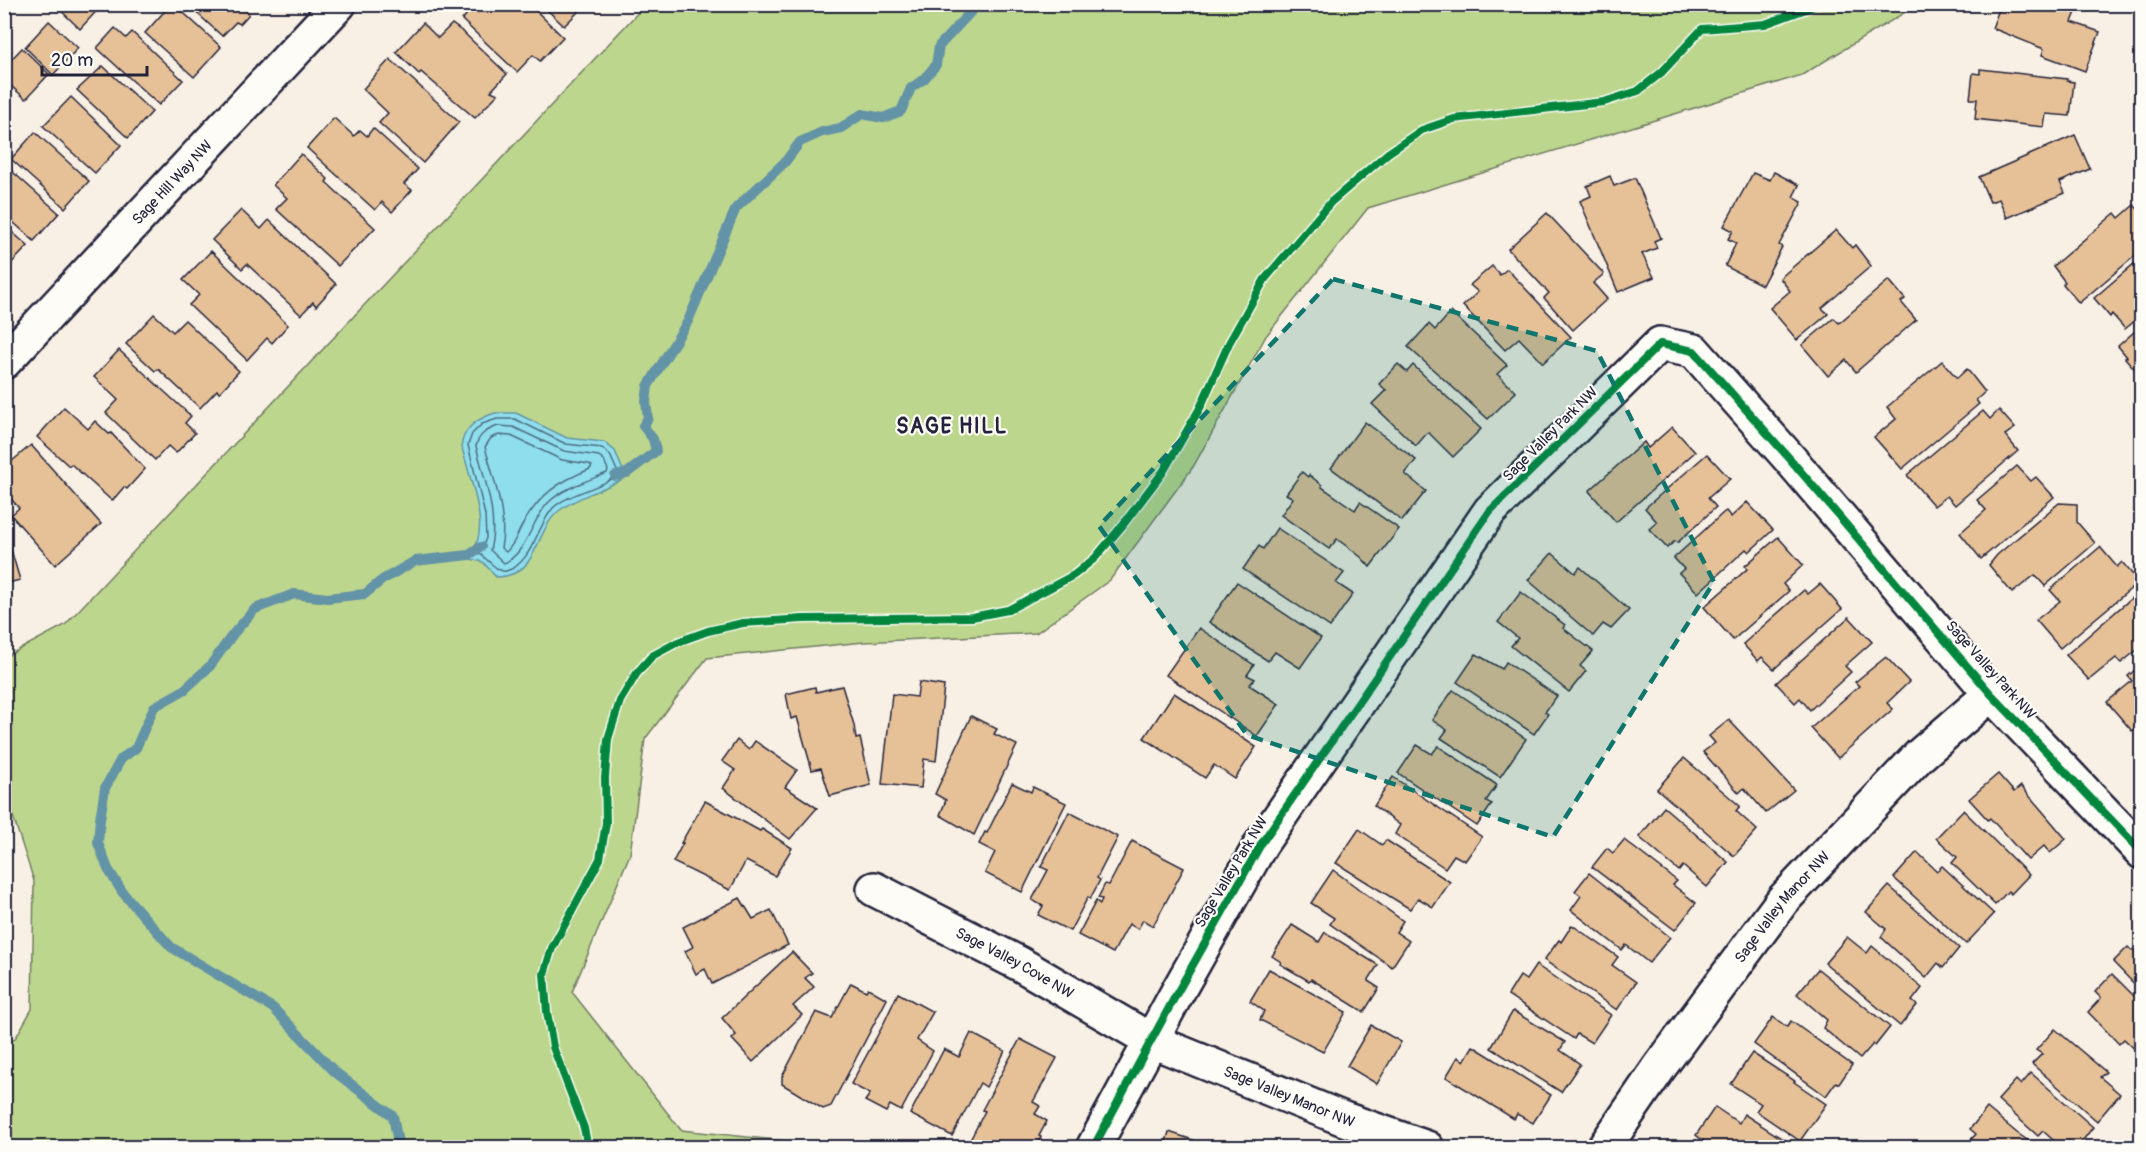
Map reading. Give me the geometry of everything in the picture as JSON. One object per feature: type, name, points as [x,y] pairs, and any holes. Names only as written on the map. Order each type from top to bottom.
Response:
[{"type":"street","name":"Sage Hill Way NW","points":[[4,362],[339,4]]},
{"type":"street","name":"Sage Valley Park NW","points":[[1093,1148],[1261,844],[1490,511],[1660,344],[1694,351],[1790,459],[1991,694],[2142,852]]},
{"type":"street","name":"Sage Valley Manor NW","points":[[1604,1148],[1659,1068],[1783,900],[1919,756],[1991,694]]},
{"type":"street","name":"Sage Valley Cove NW","points":[[874,890],[1020,964],[1152,1041]]},
{"type":"street","name":"Sage Valley Manor NW","points":[[1152,1041],[1344,1119],[1427,1148]]},
{"type":"highlighted area","points":[[1333,279],[1597,351],[1714,582],[1553,837],[1247,735],[1099,526]]},
{"type":"green space","points":[[645,5],[1914,5],[1802,75],[1368,208],[1266,336],[1193,467],[1110,580],[1036,633],[864,642],[707,658],[645,739],[630,854],[572,992],[681,1130],[844,1147],[5,1148],[5,1048],[16,1037],[32,1009],[34,881],[5,792],[5,657],[65,625]]},
{"type":"water","points":[[495,413],[516,413],[567,438],[604,442],[615,451],[622,468],[627,473],[626,477],[618,482],[576,500],[560,510],[551,519],[529,561],[511,575],[496,577],[483,562],[471,559],[469,555],[479,535],[480,524],[462,445],[464,436],[470,427]]},
{"type":"building","points":[[54,4],[103,4],[80,29]]},
{"type":"building","points":[[171,4],[174,4],[221,47],[194,77],[145,33]]},
{"type":"building","points":[[187,4],[240,4],[249,14],[240,24],[236,22],[222,36]]},
{"type":"building","points":[[475,4],[529,4],[563,37],[540,61],[533,55],[517,72],[462,20]]},
{"type":"building","points":[[541,4],[586,4],[564,26]]},
{"type":"building","points":[[2001,4],[2064,4],[2077,10],[2072,22],[2100,32],[2085,71],[2042,55],[2044,49],[1992,28]]},
{"type":"building","points":[[49,21],[78,48],[53,75],[25,47]]},
{"type":"building","points":[[423,23],[438,38],[452,24],[507,74],[491,91],[498,94],[475,118],[421,72],[419,74],[396,52]]},
{"type":"building","points":[[115,28],[126,38],[132,32],[183,80],[159,105],[97,48]]},
{"type":"building","points":[[22,48],[49,74],[26,99],[4,80],[4,67]]},
{"type":"building","points":[[390,59],[459,122],[423,163],[379,123],[388,113],[363,89]]},
{"type":"building","points":[[103,66],[152,112],[128,138],[77,90]]},
{"type":"building","points":[[1980,69],[2067,79],[2067,81],[2074,82],[2070,116],[2046,114],[2044,127],[1975,119],[1977,99],[1970,99],[1973,73],[1980,74]]},
{"type":"building","points":[[71,97],[121,145],[95,173],[43,126]]},
{"type":"building","points":[[334,118],[354,136],[360,130],[367,136],[373,128],[418,169],[404,184],[412,190],[392,212],[382,202],[375,210],[307,148]]},
{"type":"building","points":[[35,132],[89,181],[65,208],[11,159]]},
{"type":"building","points":[[2075,135],[2090,169],[2060,182],[2065,193],[2007,218],[1999,199],[1990,202],[1979,177]]},
{"type":"building","points":[[301,154],[328,179],[326,182],[375,228],[338,266],[276,209],[287,198],[273,185]]},
{"type":"building","points":[[6,166],[59,213],[34,241],[4,214],[4,168]]},
{"type":"building","points":[[1774,172],[1799,185],[1793,197],[1802,202],[1779,245],[1782,247],[1762,285],[1725,266],[1736,243],[1728,239],[1733,231],[1724,226],[1753,173],[1770,180]]},
{"type":"building","points":[[1610,176],[1614,186],[1635,178],[1661,238],[1654,241],[1657,248],[1642,254],[1654,277],[1618,292],[1580,201],[1591,196],[1587,186]]},
{"type":"building","points":[[2134,205],[2142,214],[2142,250],[2079,303],[2063,284],[2065,282],[2053,266],[2115,213],[2119,218]]},
{"type":"building","points":[[241,210],[261,229],[269,220],[336,284],[316,306],[313,302],[301,315],[247,264],[242,269],[212,240]]},
{"type":"building","points":[[1547,213],[1604,274],[1593,283],[1607,299],[1573,330],[1544,298],[1549,293],[1508,249]]},
{"type":"building","points":[[4,225],[28,246],[4,271]]},
{"type":"building","points":[[1836,230],[1852,248],[1855,245],[1871,266],[1822,308],[1828,314],[1797,340],[1770,308],[1790,291],[1780,278]]},
{"type":"building","points":[[211,251],[288,325],[272,343],[267,338],[247,360],[189,305],[199,295],[183,280]]},
{"type":"building","points":[[2142,257],[2142,315],[2125,329],[2112,314],[2110,317],[2094,298]]},
{"type":"building","points":[[1492,266],[1500,275],[1507,269],[1571,337],[1543,363],[1519,338],[1505,350],[1463,306],[1478,292],[1470,285]]},
{"type":"building","points":[[1889,280],[1905,299],[1901,302],[1916,320],[1856,372],[1846,360],[1828,376],[1802,345],[1834,318],[1839,323]]},
{"type":"building","points":[[1451,312],[1507,365],[1497,374],[1516,392],[1488,419],[1408,347],[1429,324],[1435,330]]},
{"type":"building","points":[[154,314],[173,332],[185,320],[239,371],[219,393],[217,390],[200,408],[158,369],[155,371],[126,344]]},
{"type":"building","points":[[2142,325],[2142,377],[2125,358],[2127,357],[2118,346]]},
{"type":"building","points":[[119,350],[191,416],[185,423],[195,433],[176,453],[168,446],[155,460],[106,413],[118,400],[94,377]]},
{"type":"building","points":[[1942,361],[1957,378],[1967,369],[1985,392],[1976,400],[1979,404],[1902,469],[1874,437],[1896,419],[1887,407]]},
{"type":"building","points":[[1398,364],[1407,372],[1413,365],[1481,429],[1453,457],[1428,432],[1416,446],[1372,404],[1386,390],[1379,384]]},
{"type":"building","points":[[64,407],[88,429],[95,421],[109,434],[111,433],[145,469],[127,489],[124,487],[112,501],[37,437]]},
{"type":"building","points":[[1999,410],[2015,428],[2005,435],[2018,451],[1955,505],[1947,496],[1934,506],[1907,475],[1983,411],[1990,419]]},
{"type":"building","points":[[1365,422],[1416,460],[1405,474],[1426,491],[1402,521],[1331,468]]},
{"type":"building","points":[[1672,427],[1695,452],[1616,522],[1589,491],[1644,442],[1648,448]]},
{"type":"building","points":[[31,445],[101,524],[55,565],[11,515],[19,508],[4,491],[4,468]]},
{"type":"building","points":[[1707,454],[1730,479],[1708,498],[1716,507],[1677,543],[1675,541],[1667,548],[1649,529],[1657,522],[1645,508]]},
{"type":"building","points":[[2017,466],[2031,481],[2036,477],[2054,497],[1981,559],[1960,533],[1986,510],[1977,500]]},
{"type":"building","points":[[1302,472],[1355,510],[1360,502],[1399,529],[1370,567],[1361,557],[1337,539],[1329,549],[1281,515],[1293,498],[1286,494]]},
{"type":"building","points":[[1747,502],[1773,530],[1749,552],[1746,549],[1698,593],[1679,573],[1684,569],[1674,558],[1723,513],[1726,511],[1731,517]]},
{"type":"building","points":[[2059,503],[2077,504],[2077,522],[2095,543],[2045,586],[2035,575],[2012,593],[1989,565],[1997,555]]},
{"type":"building","points":[[4,526],[20,580],[4,584]]},
{"type":"building","points":[[1277,528],[1344,573],[1336,583],[1353,594],[1330,627],[1243,569],[1259,546],[1263,549]]},
{"type":"building","points":[[1778,537],[1803,565],[1783,584],[1789,591],[1733,640],[1704,607],[1747,569],[1745,566]]},
{"type":"building","points":[[2100,547],[2117,567],[2122,562],[2139,582],[2060,648],[2036,620],[2060,601],[2050,590]]},
{"type":"building","points":[[1552,553],[1575,573],[1580,567],[1629,610],[1611,629],[1603,624],[1593,636],[1528,580]]},
{"type":"building","points":[[1237,582],[1321,638],[1300,668],[1275,652],[1268,661],[1209,622]]},
{"type":"building","points":[[1820,584],[1842,609],[1774,669],[1762,657],[1758,661],[1743,644],[1804,590],[1808,594]]},
{"type":"building","points":[[2142,589],[2142,646],[2121,663],[2116,658],[2089,680],[2066,655]]},
{"type":"building","points":[[1521,592],[1565,625],[1563,628],[1593,651],[1580,666],[1586,671],[1569,692],[1511,646],[1518,638],[1498,622]]},
{"type":"building","points":[[1849,617],[1872,642],[1845,666],[1851,672],[1810,710],[1800,698],[1795,703],[1776,683]]},
{"type":"building","points":[[1199,628],[1254,665],[1247,675],[1255,679],[1249,685],[1279,704],[1257,736],[1166,675]]},
{"type":"building","points":[[1476,654],[1502,669],[1506,662],[1557,696],[1545,712],[1548,714],[1534,734],[1457,682]]},
{"type":"building","points":[[1886,657],[1909,682],[1887,703],[1893,709],[1838,758],[1811,728],[1859,686],[1855,682]]},
{"type":"building","points":[[2142,664],[2142,724],[2132,731],[2107,702],[2132,681],[2128,676]]},
{"type":"building","points":[[919,682],[944,686],[936,761],[924,759],[921,788],[882,784],[892,694],[917,697]]},
{"type":"building","points":[[842,686],[856,739],[860,738],[871,785],[830,796],[821,768],[812,770],[797,717],[791,719],[786,694],[815,687],[816,692]]},
{"type":"building","points":[[1453,690],[1526,739],[1500,777],[1441,738],[1447,730],[1432,720]]},
{"type":"building","points":[[1174,693],[1256,747],[1235,779],[1214,765],[1205,778],[1144,738]]},
{"type":"building","points":[[971,716],[997,729],[994,734],[1017,745],[974,835],[940,815],[946,800],[935,794]]},
{"type":"building","points":[[1729,720],[1794,790],[1766,813],[1744,788],[1739,793],[1703,752],[1715,743],[1709,736]]},
{"type":"building","points":[[737,740],[749,750],[755,741],[797,770],[785,787],[817,808],[790,839],[723,788],[735,770],[722,761]]},
{"type":"building","points":[[1417,745],[1432,754],[1438,746],[1497,785],[1486,801],[1492,804],[1477,826],[1398,773]]},
{"type":"building","points":[[1684,758],[1740,806],[1736,811],[1757,830],[1734,856],[1657,789]]},
{"type":"building","points":[[1998,774],[2014,792],[2021,786],[2066,839],[2050,853],[2044,846],[2028,860],[1990,818],[1988,820],[1969,799]]},
{"type":"building","points":[[1393,777],[1482,837],[1465,861],[1454,855],[1445,868],[1395,834],[1400,825],[1374,806]]},
{"type":"building","points":[[1012,783],[1031,792],[1033,787],[1066,803],[1022,892],[985,873],[995,852],[979,844],[985,832],[987,833]]},
{"type":"building","points":[[705,801],[760,831],[762,829],[792,848],[775,876],[746,861],[730,890],[673,862]]},
{"type":"building","points":[[1664,807],[1728,862],[1707,887],[1683,866],[1679,871],[1639,837]]},
{"type":"building","points":[[1963,810],[2029,875],[2011,894],[2008,891],[1995,905],[1952,863],[1957,857],[1936,838]]},
{"type":"building","points":[[1069,812],[1118,837],[1097,878],[1100,880],[1070,931],[1038,915],[1043,906],[1032,900],[1048,870],[1041,867]]},
{"type":"building","points":[[1359,829],[1382,845],[1386,840],[1450,882],[1433,907],[1418,898],[1410,909],[1336,863]]},
{"type":"building","points":[[1624,840],[1677,881],[1673,885],[1696,903],[1675,930],[1592,867],[1607,848],[1613,853]]},
{"type":"building","points":[[1132,841],[1184,868],[1153,926],[1143,920],[1138,929],[1129,924],[1113,953],[1078,935],[1096,901],[1100,904],[1102,899],[1098,898],[1105,884],[1109,885]]},
{"type":"building","points":[[1917,852],[1937,871],[1942,866],[1994,914],[1966,944],[1894,878]]},
{"type":"building","points":[[1333,870],[1403,921],[1396,932],[1409,941],[1392,967],[1330,924],[1334,918],[1311,903]]},
{"type":"building","points":[[1589,873],[1670,937],[1649,963],[1626,945],[1622,950],[1571,910],[1581,896],[1575,891]]},
{"type":"building","points":[[1889,886],[1959,948],[1943,968],[1938,963],[1926,978],[1881,937],[1886,929],[1866,912]]},
{"type":"building","points":[[740,898],[753,919],[771,910],[788,945],[712,984],[705,969],[696,974],[685,951],[693,947],[683,927]]},
{"type":"building","points":[[1292,925],[1319,942],[1325,932],[1378,965],[1368,981],[1379,988],[1364,1012],[1311,979],[1309,981],[1280,964],[1281,962],[1272,956]]},
{"type":"building","points":[[1572,925],[1618,957],[1612,965],[1636,982],[1617,1010],[1544,960],[1559,940],[1561,942]]},
{"type":"building","points":[[1847,937],[1867,953],[1872,946],[1922,988],[1912,1001],[1917,1005],[1900,1026],[1825,963]]},
{"type":"building","points":[[2142,941],[2142,992],[2113,962],[2128,947],[2132,951]]},
{"type":"building","points":[[792,952],[812,973],[805,978],[814,987],[793,1006],[802,1015],[753,1062],[732,1039],[736,1035],[722,1018]]},
{"type":"building","points":[[1536,965],[1611,1015],[1592,1043],[1577,1034],[1574,1039],[1508,995],[1520,976],[1526,980]]},
{"type":"building","points":[[1269,969],[1346,1012],[1323,1052],[1260,1020],[1264,1011],[1250,1001]]},
{"type":"building","points":[[1818,969],[1890,1027],[1875,1046],[1873,1044],[1860,1059],[1823,1028],[1827,1020],[1797,994]]},
{"type":"building","points":[[2112,974],[2142,1004],[2142,1056],[2124,1039],[2119,1044],[2088,1012],[2101,998],[2095,992]]},
{"type":"building","points":[[851,983],[866,991],[868,988],[887,999],[831,1106],[823,1109],[782,1084],[782,1077],[816,1012],[832,1018]]},
{"type":"building","points":[[898,993],[933,1012],[917,1040],[933,1051],[901,1111],[890,1105],[886,1112],[865,1101],[870,1094],[851,1084]]},
{"type":"building","points":[[1513,1011],[1565,1042],[1560,1050],[1580,1064],[1561,1092],[1491,1048]]},
{"type":"building","points":[[1773,1017],[1787,1027],[1791,1021],[1852,1065],[1839,1084],[1836,1082],[1826,1096],[1754,1044]]},
{"type":"building","points":[[1371,1025],[1401,1042],[1377,1084],[1347,1066]]},
{"type":"building","points":[[2055,1029],[2106,1072],[2100,1077],[2120,1094],[2097,1121],[2032,1064],[2042,1054],[2036,1050]]},
{"type":"building","points":[[971,1033],[1005,1051],[986,1087],[980,1083],[952,1136],[910,1114],[944,1049],[959,1057]]},
{"type":"building","points":[[1020,1039],[1057,1058],[1033,1102],[1040,1106],[1035,1114],[1047,1121],[1036,1148],[966,1148],[985,1111],[982,1110]]},
{"type":"building","points":[[1473,1046],[1551,1095],[1533,1123],[1517,1114],[1514,1119],[1446,1077],[1458,1057],[1464,1061]]},
{"type":"building","points":[[1752,1053],[1826,1104],[1800,1141],[1756,1111],[1761,1104],[1731,1084]]},
{"type":"building","points":[[2031,1073],[2093,1127],[2077,1148],[2062,1148],[2043,1131],[2038,1136],[1998,1100],[2016,1080],[2021,1085]]},
{"type":"building","points":[[1715,1107],[1739,1123],[1744,1114],[1795,1147],[1712,1148],[1696,1135]]},
{"type":"building","points":[[1987,1108],[2039,1148],[1969,1148],[1966,1145],[1976,1134],[1970,1129]]},
{"type":"building","points":[[1169,1132],[1202,1143],[1201,1148],[1164,1148]]},
{"type":"waterway","points":[[615,476],[627,473],[656,451],[653,439],[643,426],[648,418],[646,402],[648,386],[688,321],[736,208],[785,162],[800,142],[822,132],[841,128],[862,114],[883,118],[901,111],[911,88],[924,79],[936,65],[939,46],[978,4]]},
{"type":"waterway","points":[[399,1148],[393,1116],[335,1072],[273,1008],[171,947],[123,893],[108,869],[98,843],[100,819],[105,788],[121,759],[136,748],[154,707],[184,690],[210,666],[255,609],[294,594],[327,598],[365,594],[382,580],[415,561],[469,555],[481,547]]},
{"type":"cycle path","points":[[588,1148],[584,1128],[553,1047],[544,974],[552,948],[600,859],[606,823],[605,778],[608,739],[620,701],[637,673],[652,656],[678,642],[708,631],[743,623],[803,619],[972,617],[1008,610],[1074,575],[1095,558],[1163,472],[1200,408],[1229,343],[1265,279],[1331,202],[1388,153],[1422,130],[1454,119],[1604,102],[1638,91],[1662,72],[1702,29],[1765,24],[1820,4]]},
{"type":"cycle path","points":[[1093,1148],[1261,844],[1490,511],[1660,344],[1694,351],[1790,459],[1991,694],[2142,852]]},
{"type":"district","name":"SAGE HILL","points":[[952,426]]}]
